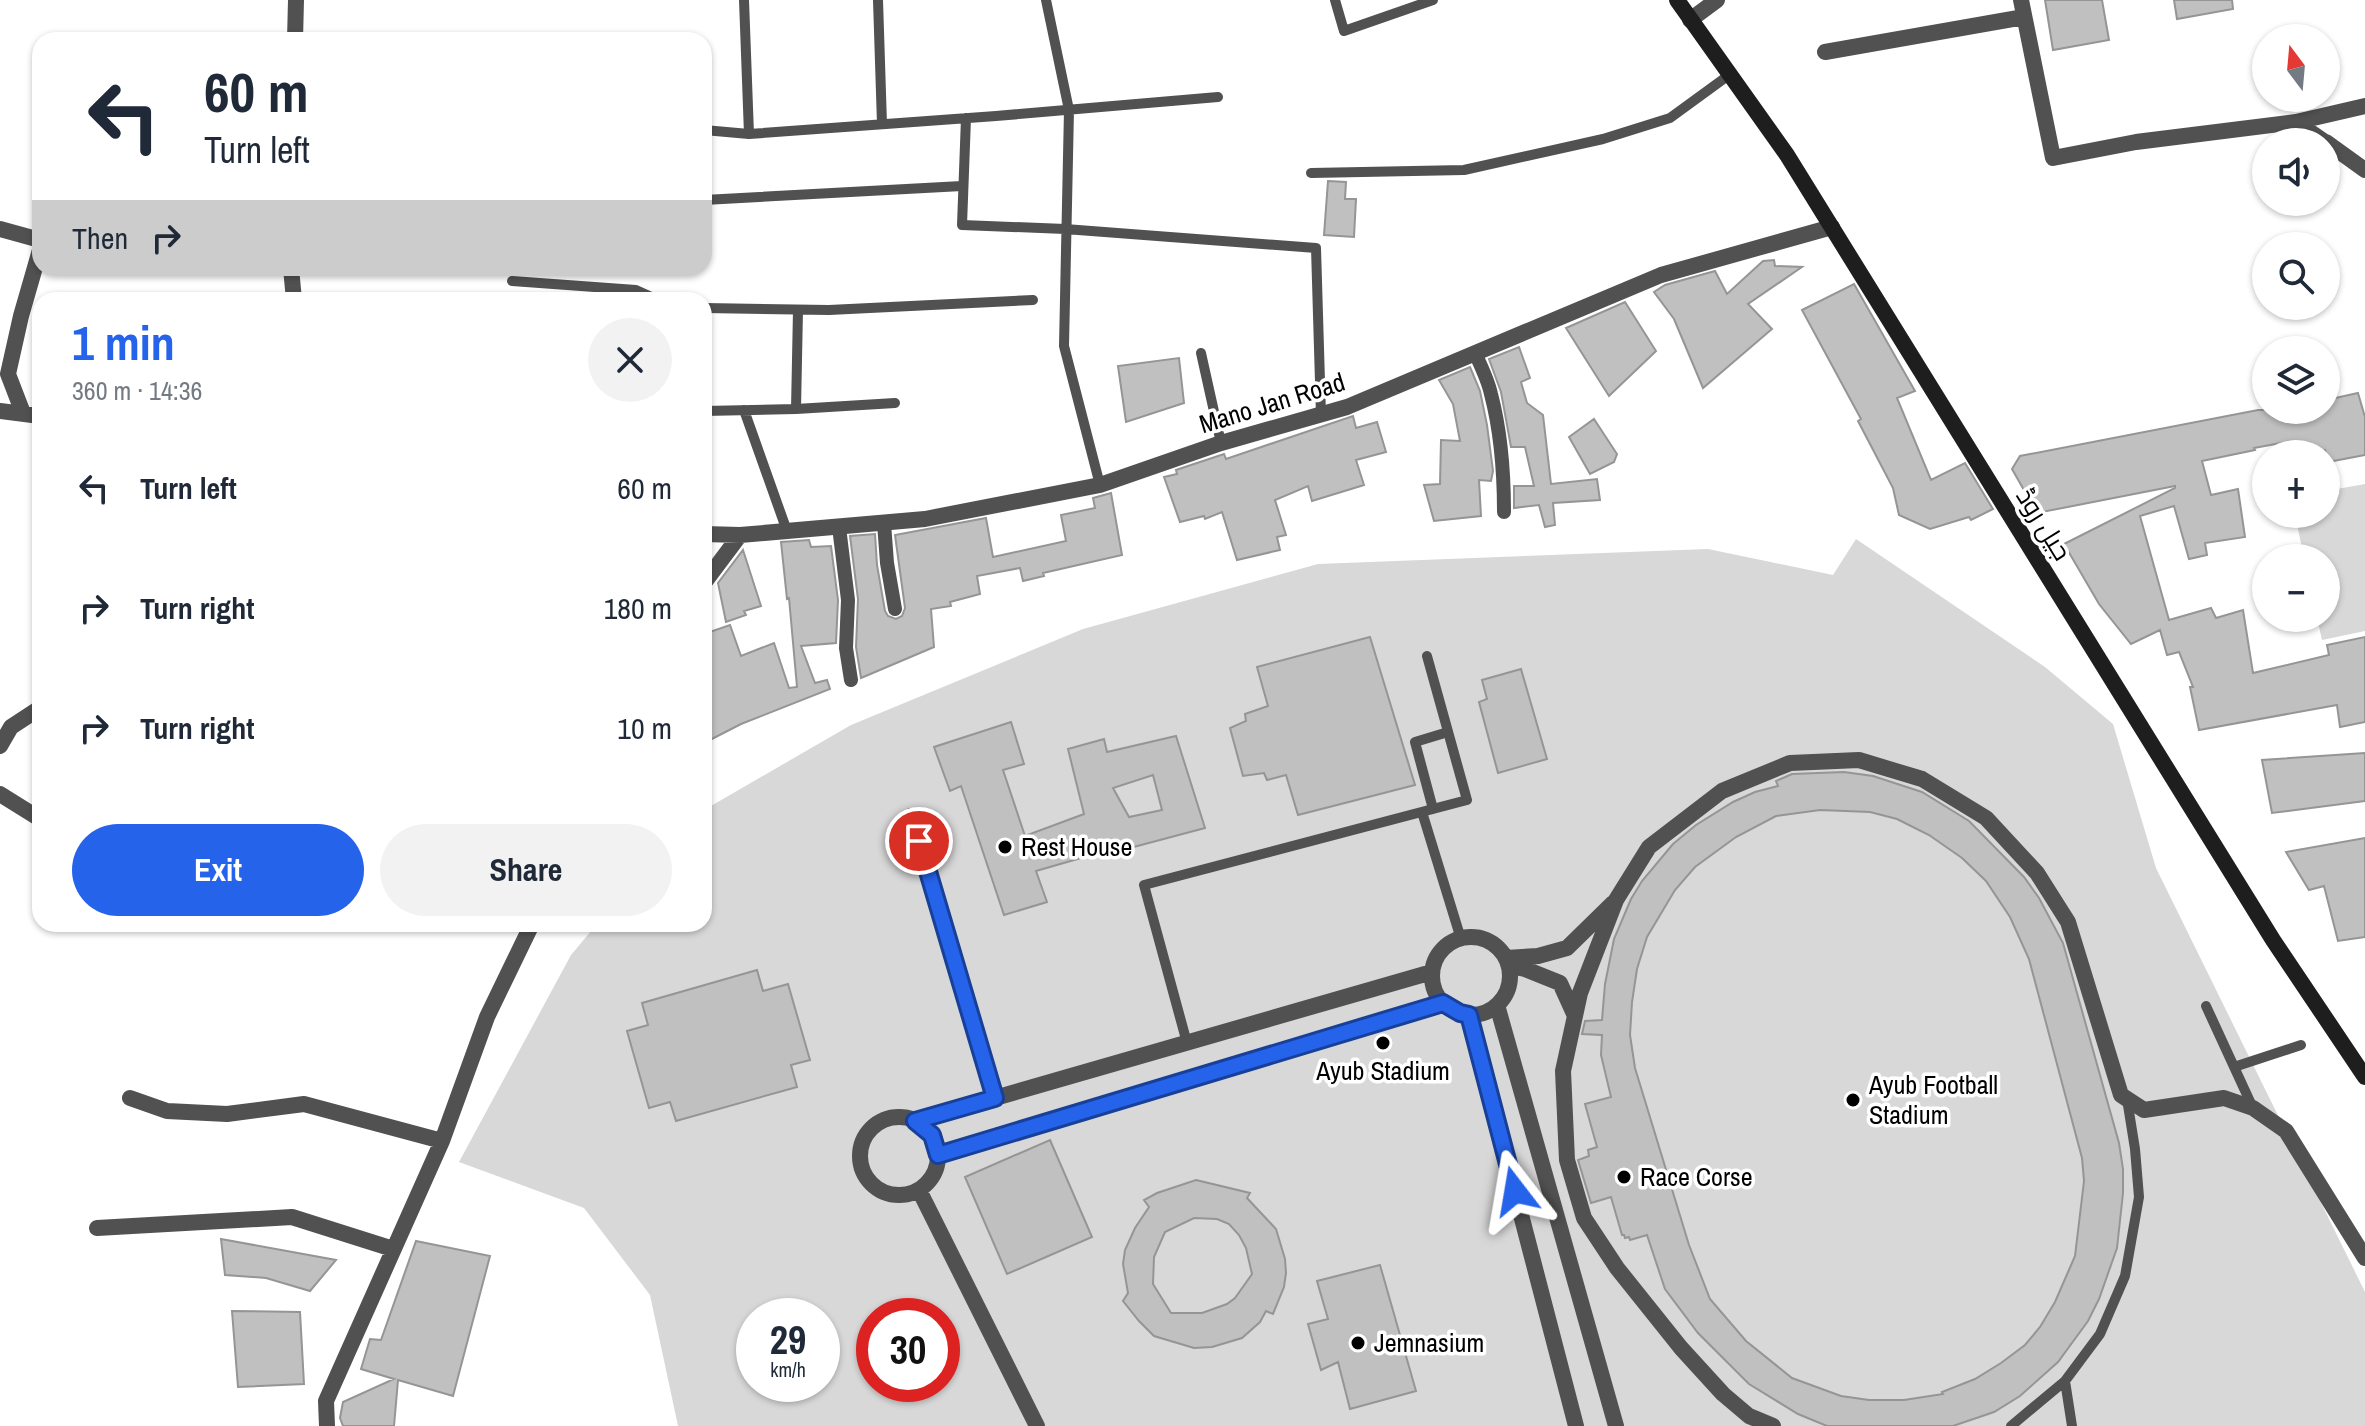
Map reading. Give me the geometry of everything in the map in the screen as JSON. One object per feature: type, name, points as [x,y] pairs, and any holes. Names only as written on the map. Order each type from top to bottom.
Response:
[{"type":"main road","name":"جیل روڈ","points":[[1677,0],[1787,155],[2264,926],[2365,1077]]},
{"type":"street","points":[[295,32],[296,0]]},
{"type":"street","points":[[1690,20],[1717,0]]},
{"type":"street","points":[[1825,52],[2022,8],[2053,158],[2136,142],[2296,122],[2365,106]]},
{"type":"street","points":[[2296,122],[2305,128]]},
{"type":"street","points":[[2340,152],[2365,170]]},
{"type":"street","name":"Mano Jan Road","points":[[712,534],[740,535],[925,519],[1100,485],[1221,443],[1347,407],[1661,275],[1832,227]]},
{"type":"street","points":[[0,229],[32,238]]},
{"type":"street","points":[[32,414],[8,374],[33,276]]},
{"type":"street","points":[[1475,353],[1491,391],[1497,421],[1504,512]]},
{"type":"street","points":[[0,411],[32,414]]},
{"type":"street","points":[[884,523],[895,609]]},
{"type":"street","points":[[839,527],[848,600],[846,648],[851,680]]},
{"type":"street","points":[[712,572],[740,535]]},
{"type":"street","points":[[0,746],[11,727],[32,713]]},
{"type":"street","points":[[1773,1426],[1749,1416],[1723,1394],[1681,1348],[1617,1268],[1584,1218],[1567,1160],[1563,1071],[1580,993],[1616,900],[1649,847],[1722,791],[1790,763],[1859,760],[1922,779],[1986,818],[2037,873],[2068,922],[2121,1095],[2144,1110],[2224,1098],[2253,1108],[2286,1131],[2365,1258]]},
{"type":"street","points":[[0,794],[32,814]]},
{"type":"street","points":[[1507,962],[1567,948],[1616,900]]},
{"type":"street","points":[[327,1426],[326,1401],[442,1141],[487,1017],[528,932]]},
{"type":"street","points":[[1474,937],[1486,940],[1497,947],[1507,962],[1508,987],[1504,997],[1497,1005],[1479,1014],[1460,1013],[1443,1003],[1433,983],[1432,972],[1441,951],[1461,939],[1474,937]]},
{"type":"street","points":[[1507,962],[1560,983],[1575,1016]]},
{"type":"street","points":[[915,1121],[1432,972]]},
{"type":"street","points":[[938,1155],[1443,1003]]},
{"type":"street","points":[[1497,1005],[1616,1426]]},
{"type":"street","points":[[1469,1015],[1576,1426]]},
{"type":"street","points":[[130,1098],[167,1111],[227,1114],[304,1104],[442,1141]]},
{"type":"street","points":[[903,1117],[915,1121],[932,1135],[938,1155],[934,1175],[919,1190],[906,1195],[880,1191],[862,1171],[859,1158],[861,1145],[867,1133],[889,1118],[903,1117]]},
{"type":"street","points":[[919,1190],[1037,1426]]},
{"type":"street","points":[[97,1228],[292,1217],[393,1249]]},
{"type":"lane","points":[[744,0],[749,134]]},
{"type":"lane","points":[[878,0],[882,124]]},
{"type":"lane","points":[[1046,0],[1069,110],[1064,346],[1100,485]]},
{"type":"lane","points":[[1335,0],[1344,31],[1433,0]]},
{"type":"lane","points":[[1311,173],[1464,170],[1603,139],[1670,118],[1729,75]]},
{"type":"lane","points":[[712,131],[749,134],[1218,97]]},
{"type":"lane","points":[[966,118],[962,225],[1065,229],[1316,248],[1321,415]]},
{"type":"lane","points":[[712,200],[962,186]]},
{"type":"lane","points":[[535,276],[535,282]]},
{"type":"lane","points":[[512,281],[640,292]]},
{"type":"lane","points":[[712,308],[829,310],[1033,300]]},
{"type":"lane","points":[[796,409],[798,310]]},
{"type":"lane","points":[[1201,353],[1221,443]]},
{"type":"lane","points":[[712,411],[895,403]]},
{"type":"lane","points":[[744,410],[787,531]]},
{"type":"lane","points":[[1187,1043],[1144,885],[1467,800],[1427,656]]},
{"type":"lane","points":[[1448,732],[1415,742],[1428,811],[1461,939]]},
{"type":"lane","points":[[910,813],[995,1098]]},
{"type":"lane","points":[[2206,1006],[2253,1108]]},
{"type":"lane","points":[[2234,1067],[2301,1045]]},
{"type":"lane","points":[[2011,1426],[2065,1381],[2100,1334],[2125,1276],[2139,1197],[2127,1099]]},
{"type":"lane","points":[[2065,1381],[2072,1426]]},
{"type":"shaded area","points":[[2365,484],[2365,631],[2322,640],[2320,632],[2340,632],[2340,544],[2301,544],[2298,528],[2340,528],[2340,488]]},
{"type":"shaded area","name":"Ayub Stadium","points":[[1856,539],[2045,667],[2113,724],[2156,868],[2365,1292],[2365,1426],[678,1426],[650,1295],[584,1208],[459,1162],[571,955],[590,932],[712,932],[712,805],[851,725],[1083,629],[1318,564],[1708,549],[1833,575]]},
{"type":"building","points":[[2045,0],[2102,0],[2109,40],[2053,50]]},
{"type":"building","points":[[2174,0],[2232,0],[2233,9],[2177,19]]},
{"type":"building","points":[[1328,181],[1346,182],[1345,199],[1356,199],[1354,237],[1324,235]]},
{"type":"building","points":[[1774,260],[1775,266],[1802,267],[1748,304],[1772,329],[1703,388],[1674,319],[1654,292],[1665,285],[1715,271],[1727,294],[1763,261]]},
{"type":"building","points":[[1854,284],[1915,391],[1897,398],[1931,480],[1965,463],[1993,509],[1971,520],[1969,517],[1930,529],[1899,515],[1893,488],[1858,421],[1861,419],[1802,310]]},
{"type":"building","points":[[1625,302],[1656,351],[1609,396],[1566,328]]},
{"type":"building","points":[[1519,347],[1530,378],[1521,382],[1527,403],[1543,415],[1551,484],[1597,479],[1600,500],[1553,503],[1555,525],[1545,527],[1539,505],[1514,508],[1514,486],[1534,486],[1525,447],[1511,447],[1501,392],[1489,359]]},
{"type":"building","points":[[1179,358],[1184,403],[1126,422],[1118,366]]},
{"type":"building","points":[[1470,367],[1480,391],[1487,425],[1493,471],[1491,481],[1479,480],[1481,516],[1434,521],[1424,485],[1440,484],[1441,440],[1460,441],[1453,404],[1439,380]]},
{"type":"building","points":[[2358,393],[2365,417],[2365,455],[2340,460],[2340,440],[2252,440],[2252,451],[2202,461],[2211,495],[2238,489],[2245,537],[2205,543],[2207,555],[2189,559],[2174,506],[2140,516],[2169,620],[2211,608],[2216,618],[2243,610],[2253,673],[2329,655],[2327,645],[2365,637],[2365,722],[2340,727],[2337,705],[2199,730],[2190,687],[2193,687],[2179,652],[2167,655],[2160,630],[2131,644],[2099,604],[2064,544],[2175,486],[2037,513],[2012,469],[2020,456],[2252,411],[2252,424],[2340,424],[2340,397]]},
{"type":"building","points":[[1353,416],[1356,428],[1377,422],[1386,452],[1356,460],[1364,485],[1312,501],[1308,486],[1275,500],[1286,535],[1277,537],[1280,550],[1237,560],[1222,512],[1205,519],[1204,516],[1180,522],[1164,477],[1224,454],[1226,459]]},
{"type":"building","points":[[1594,419],[1617,454],[1614,462],[1590,474],[1569,437]]},
{"type":"building","points":[[1111,493],[1122,555],[1043,573],[1044,576],[1023,581],[1020,568],[977,576],[980,594],[950,602],[951,606],[931,609],[934,647],[861,678],[856,647],[858,599],[850,536],[875,534],[885,611],[896,619],[902,616],[905,608],[895,535],[986,518],[993,557],[1066,541],[1061,515],[1095,508],[1093,498]]},
{"type":"building","points":[[809,540],[811,547],[831,546],[838,600],[836,643],[801,646],[815,683],[827,680],[830,689],[741,724],[712,739],[712,631],[730,625],[741,656],[774,643],[789,688],[797,687],[781,542]]},
{"type":"building","points":[[743,550],[761,606],[744,611],[746,615],[726,622],[718,583]]},
{"type":"building","points":[[1370,637],[1415,785],[1298,815],[1286,775],[1267,780],[1264,773],[1243,776],[1230,728],[1246,721],[1245,714],[1268,706],[1257,667]]},
{"type":"building","points":[[1521,669],[1547,759],[1498,773],[1479,702],[1487,699],[1482,680]]},
{"type":"building","points":[[1011,722],[1024,764],[1003,770],[1025,836],[1084,814],[1068,749],[1104,739],[1107,752],[1176,736],[1205,828],[1036,871],[1047,902],[1004,915],[961,786],[950,791],[934,747]],"holes":[[[1153,775],[1162,810],[1129,817],[1113,788]]]},
{"type":"building","points":[[2365,753],[2365,801],[2272,813],[2262,760]]},
{"type":"building","points":[[1844,772],[1873,776],[1922,792],[1969,821],[2024,877],[2063,943],[2119,1143],[2123,1193],[2117,1248],[2088,1321],[2058,1362],[2020,1396],[1994,1412],[1953,1426],[1827,1426],[1798,1414],[1749,1384],[1698,1333],[1665,1289],[1647,1235],[1630,1240],[1622,1235],[1611,1197],[1591,1203],[1578,1160],[1589,1156],[1588,1150],[1597,1147],[1585,1104],[1611,1097],[1601,1055],[1602,1035],[1582,1034],[1585,1021],[1602,1020],[1614,939],[1631,899],[1673,844],[1696,825],[1733,802],[1778,786],[1776,781],[1792,774]],"holes":[[[1820,810],[1870,812],[1897,819],[1929,835],[1962,858],[1986,881],[2010,917],[2029,959],[2082,1158],[2084,1181],[2075,1256],[2055,1302],[2040,1327],[2025,1345],[1975,1379],[1943,1394],[1904,1400],[1841,1396],[1792,1378],[1746,1341],[1710,1299],[1689,1245],[1635,1068],[1630,1035],[1637,969],[1647,937],[1675,890],[1695,867],[1736,837],[1776,816]]]},
{"type":"building","points":[[2365,838],[2365,937],[2338,941],[2324,886],[2309,890],[2286,852]]},
{"type":"building","points":[[757,970],[763,991],[788,984],[810,1060],[791,1065],[797,1087],[676,1121],[670,1102],[649,1108],[627,1031],[648,1025],[642,1003]]},
{"type":"building","points":[[1050,1140],[1092,1237],[1007,1274],[965,1177]]},
{"type":"building","points":[[1196,1180],[1250,1193],[1247,1198],[1276,1229],[1285,1259],[1284,1287],[1273,1314],[1266,1311],[1260,1322],[1242,1338],[1212,1347],[1194,1348],[1154,1336],[1123,1301],[1128,1293],[1123,1264],[1125,1250],[1149,1207],[1144,1200]],"holes":[[[1194,1218],[1217,1219],[1229,1224],[1239,1235],[1246,1248],[1252,1274],[1227,1304],[1202,1313],[1171,1313],[1153,1284],[1154,1257],[1165,1232]]]},
{"type":"building","points":[[221,1239],[336,1260],[310,1291],[266,1278],[225,1275]]},
{"type":"building","points":[[416,1241],[490,1256],[453,1396],[398,1380],[394,1426],[343,1426],[340,1418],[343,1402],[394,1379],[361,1369],[370,1339],[381,1340]]},
{"type":"building","name":"Jemnasium","points":[[1380,1265],[1416,1391],[1350,1409],[1338,1362],[1321,1370],[1308,1324],[1328,1319],[1317,1281]]},
{"type":"building","points":[[232,1311],[300,1312],[304,1384],[238,1387]]},
{"type":"place","name":"Rest House","points":[[1005,847]]},
{"type":"place","name":"Ayub Stadium","points":[[1383,1043]]},
{"type":"place","name":"Ayub Football Stadium","points":[[1853,1100]]},
{"type":"place","name":"Race Corse","points":[[1624,1177]]},
{"type":"place","name":"Jemnasium","points":[[1358,1343]]},
{"type":"route","points":[[919,841],[995,1098],[915,1121],[925,1126],[932,1135],[938,1155],[1443,1003],[1469,1015],[1515,1191]]}]
